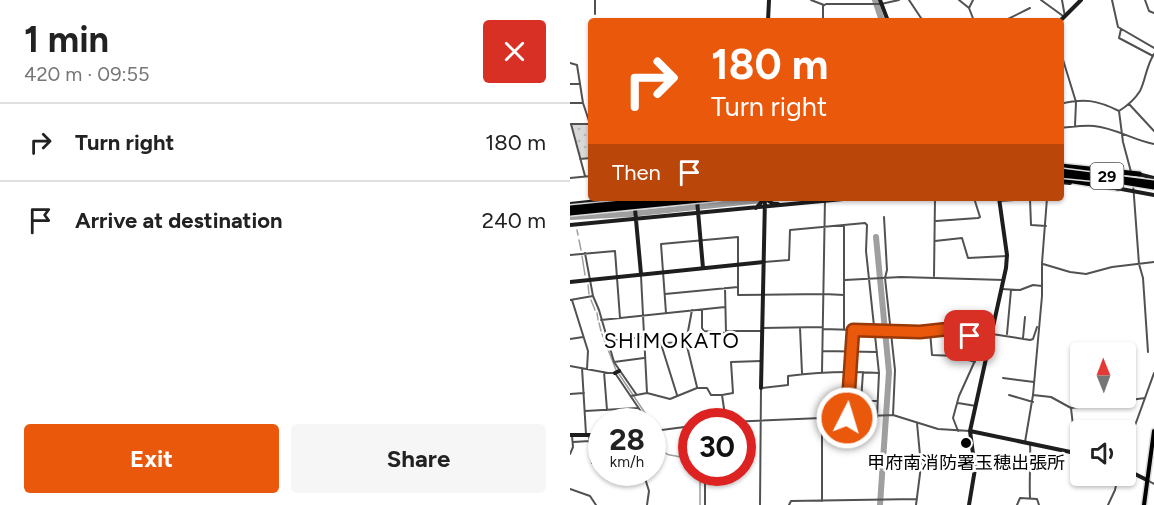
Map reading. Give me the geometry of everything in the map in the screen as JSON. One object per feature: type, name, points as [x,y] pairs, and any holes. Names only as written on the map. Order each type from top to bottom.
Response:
[{"type":"highway","points":[[1064,167],[1139,174]]},
{"type":"highway","name":"29","points":[[1064,168],[1154,185]]},
{"type":"highway","name":"29","points":[[1064,179],[1111,180],[1154,185]]},
{"type":"highway","points":[[1064,180],[1118,188]]},
{"type":"highway","points":[[570,206],[635,201]]},
{"type":"highway","points":[[570,213],[690,201]]},
{"type":"main road","points":[[1144,505],[1154,431]]},
{"type":"street","points":[[595,0],[595,14]]},
{"type":"street","points":[[768,18],[769,0]]},
{"type":"street","points":[[811,0],[824,5],[873,4],[899,0]]},
{"type":"street","points":[[909,0],[921,18]]},
{"type":"street","points":[[959,0],[969,8],[973,18]]},
{"type":"street","points":[[969,8],[973,0]]},
{"type":"street","points":[[1041,0],[1065,17]]},
{"type":"street","points":[[1062,0],[1065,17]]},
{"type":"street","points":[[1065,17],[1081,0]]},
{"type":"street","points":[[1112,0],[1118,27],[1154,48]]},
{"type":"street","points":[[1145,0],[1149,11],[1154,14]]},
{"type":"street","points":[[880,2],[887,18]]},
{"type":"street","points":[[823,18],[824,5]]},
{"type":"street","points":[[1011,18],[1030,8]]},
{"type":"street","points":[[1119,111],[1129,104],[1141,90],[1146,69],[1153,55],[1119,38],[1121,29]]},
{"type":"street","points":[[570,63],[577,65],[579,84],[588,118]]},
{"type":"street","points":[[1064,63],[1075,100],[1075,127]]},
{"type":"street","points":[[570,84],[579,84]]},
{"type":"street","points":[[1064,103],[1075,100],[1096,101],[1119,111]]},
{"type":"street","points":[[570,104],[584,103]]},
{"type":"street","points":[[1129,104],[1154,131]]},
{"type":"street","points":[[1119,111],[1122,135],[1132,173],[1149,352]]},
{"type":"street","points":[[570,178],[585,176],[570,124],[588,126]]},
{"type":"street","points":[[1064,128],[1101,127],[1154,144]]},
{"type":"street","points":[[580,159],[588,158]]},
{"type":"street","points":[[1064,167],[1132,173]]},
{"type":"street","points":[[1139,174],[1154,178]]},
{"type":"street","points":[[1064,180],[1154,195]]},
{"type":"street","points":[[570,206],[605,201]]},
{"type":"street","points":[[634,201],[641,274],[647,393]]},
{"type":"street","points":[[697,201],[704,268]]},
{"type":"street","points":[[765,202],[794,204],[817,201]]},
{"type":"street","points":[[822,372],[825,201]]},
{"type":"street","points":[[934,277],[935,201]]},
{"type":"street","points":[[936,221],[980,217],[975,201]]},
{"type":"street","points":[[969,505],[975,469],[970,431],[1004,280],[1007,256],[1000,201]]},
{"type":"street","points":[[1030,201],[1031,225],[1046,226]]},
{"type":"street","points":[[1030,498],[1029,478],[1032,466],[1027,443],[1033,402],[1047,201]]},
{"type":"street","points":[[570,225],[636,220],[698,211],[754,208],[765,202],[794,204]]},
{"type":"street","points":[[760,505],[760,388],[765,202]]},
{"type":"street","points":[[884,217],[887,270],[884,278],[895,370],[893,416]]},
{"type":"street","points":[[570,282],[789,260],[790,230],[865,223],[867,225],[866,251],[879,373],[877,417]]},
{"type":"street","points":[[844,225],[844,330]]},
{"type":"street","points":[[666,313],[661,244],[738,237],[738,295],[844,295]]},
{"type":"street","points":[[935,241],[962,238],[968,258],[1007,256]]},
{"type":"street","points":[[570,255],[615,251],[620,318]]},
{"type":"street","points":[[584,253],[592,296],[617,372],[633,395],[638,408]]},
{"type":"street","points":[[1042,263],[1070,272],[1086,274],[1112,267],[1154,262]]},
{"type":"street","points":[[845,280],[934,277],[1004,280]]},
{"type":"street","points":[[1002,289],[1020,290],[1033,285],[1042,286]]},
{"type":"street","points":[[664,294],[738,286]]},
{"type":"street","points":[[725,288],[726,331]]},
{"type":"street","points":[[1007,336],[1011,290]]},
{"type":"street","points":[[587,369],[588,353],[571,300],[592,296]]},
{"type":"street","points":[[601,320],[725,307]]},
{"type":"street","points":[[692,310],[686,342],[697,388]]},
{"type":"street","points":[[702,310],[704,332],[726,333],[726,331],[800,328],[874,331],[948,329],[956,338],[992,334],[1030,340],[1034,339],[1039,323]]},
{"type":"street","points":[[1023,339],[1025,318]]},
{"type":"street","points":[[800,328],[802,373]]},
{"type":"street","points":[[847,418],[852,372],[853,330]]},
{"type":"street","points":[[930,331],[932,355],[956,356],[975,362]]},
{"type":"street","points":[[958,430],[953,418],[957,403],[984,335]]},
{"type":"street","points":[[570,339],[584,337]]},
{"type":"street","points":[[607,341],[644,337]]},
{"type":"street","points":[[645,344],[686,342]]},
{"type":"street","points":[[661,344],[677,395]]},
{"type":"street","points":[[823,351],[877,352]]},
{"type":"street","points":[[614,362],[645,358]]},
{"type":"street","points":[[633,395],[647,393],[670,399],[697,388],[707,388],[711,395],[734,393],[731,362],[761,361]]},
{"type":"street","points":[[570,366],[617,372]]},
{"type":"street","points":[[570,454],[573,447],[571,435],[587,436],[582,368]]},
{"type":"street","points":[[604,372],[607,408]]},
{"type":"street","points":[[863,372],[861,401],[878,401]]},
{"type":"street","points":[[760,388],[788,385],[788,376],[802,373],[879,373]]},
{"type":"street","points":[[1136,421],[1154,373]]},
{"type":"street","points":[[1003,378],[1034,382]]},
{"type":"street","points":[[570,394],[584,393]]},
{"type":"street","points":[[1009,394],[1033,402]]},
{"type":"street","points":[[722,395],[724,408]]},
{"type":"street","points":[[1033,395],[1051,397],[1070,407]]},
{"type":"street","points":[[1136,399],[1144,398]]},
{"type":"street","points":[[957,403],[976,406]]},
{"type":"street","points":[[1071,408],[1073,420]]},
{"type":"street","points":[[756,420],[893,416],[938,429],[970,431],[1070,451]]},
{"type":"street","points":[[822,419],[822,501]]},
{"type":"street","points":[[916,505],[921,466],[917,423]]},
{"type":"street","points":[[573,442],[588,441]]},
{"type":"street","points":[[1136,474],[1154,484]]},
{"type":"street","points":[[647,486],[647,505]]},
{"type":"street","points":[[705,486],[705,505]]},
{"type":"street","points":[[1107,505],[1116,486]]},
{"type":"street","points":[[570,489],[590,496],[596,505]]},
{"type":"street","points":[[1017,505],[1020,498],[1030,498],[1038,501],[1039,505]]},
{"type":"street","points":[[789,505],[791,501],[917,499]]},
{"type":"shaded area","points":[[571,124],[588,124],[588,158],[580,159]]},
{"type":"waterway","points":[[875,0],[881,18]]},
{"type":"waterway","points":[[570,217],[630,214],[752,201]]},
{"type":"waterway","points":[[577,230],[578,235]]},
{"type":"waterway","points":[[876,237],[889,372],[880,505]]},
{"type":"waterway","points":[[579,240],[581,250]]},
{"type":"waterway","points":[[582,256],[585,275]]},
{"type":"waterway","points":[[588,285],[589,294]]},
{"type":"waterway","points":[[591,300],[595,310]]},
{"type":"waterway","points":[[597,313],[598,320]]},
{"type":"waterway","points":[[599,323],[601,331]]},
{"type":"waterway","points":[[602,334],[616,370]]},
{"type":"waterway","points":[[619,374],[642,408]]},
{"type":"waterway","points":[[666,453],[678,457]]},
{"type":"waterway","points":[[700,486],[700,505]]},
{"type":"place","name":"甲府南消防署玉穂出張所","points":[[966,443]]},
{"type":"district","name":"SHIMOKATO","points":[[672,340]]},
{"type":"route","points":[[847,418],[852,372],[853,330],[920,332],[948,329],[956,338],[970,336]]}]
